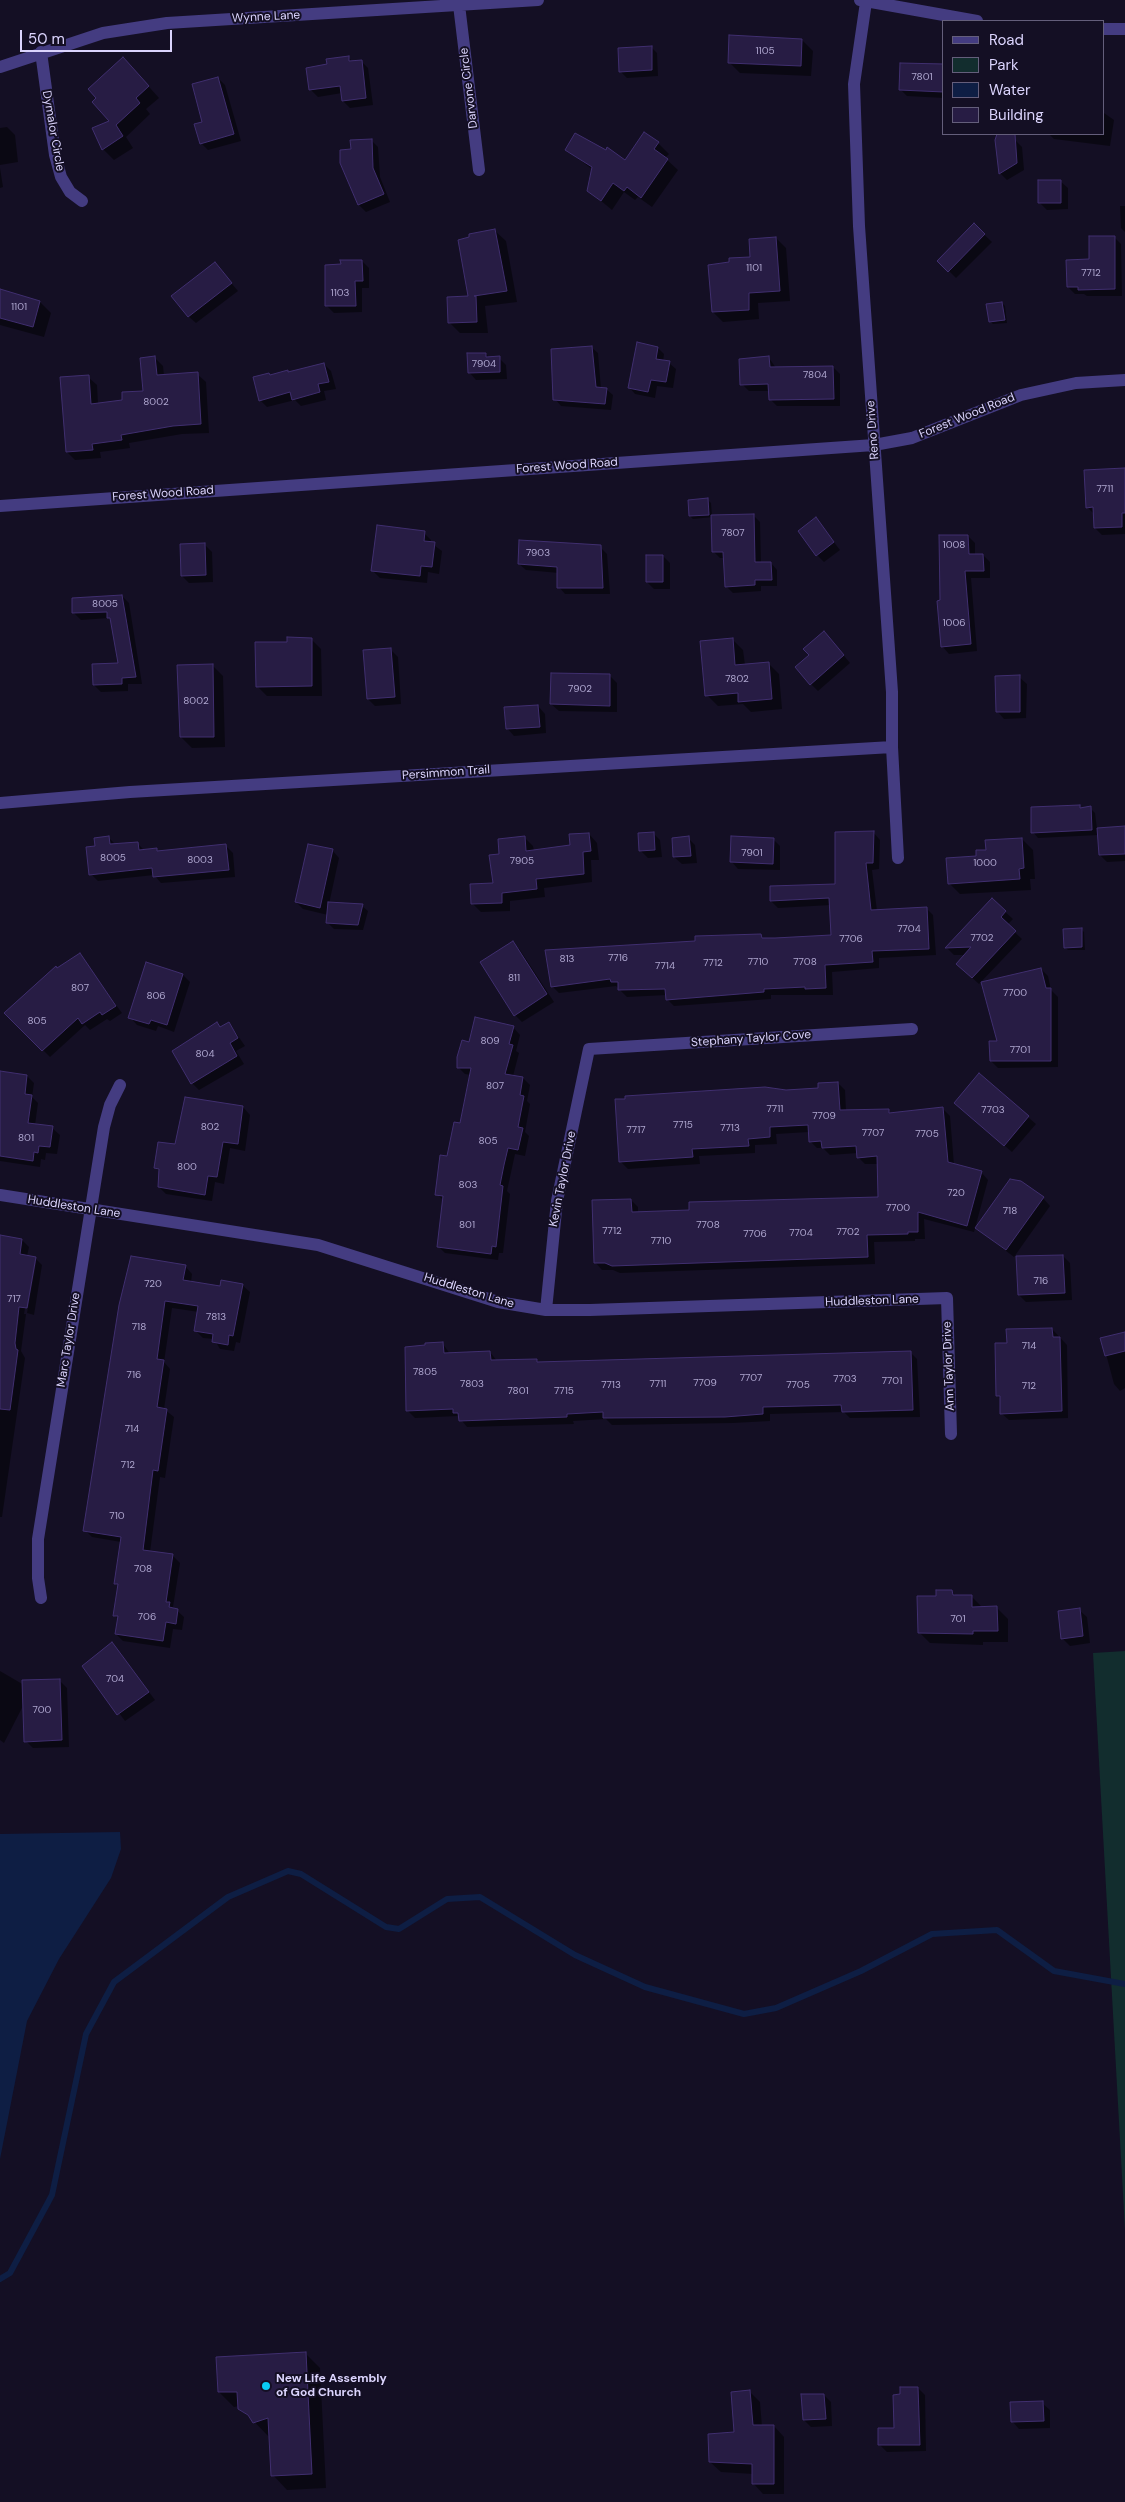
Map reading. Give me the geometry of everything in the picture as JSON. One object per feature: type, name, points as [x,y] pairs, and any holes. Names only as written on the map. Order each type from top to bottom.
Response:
[{"type":"street","name":"Wynne Lane","points":[[0,67],[103,33],[168,23],[538,0]]},
{"type":"street","points":[[863,1],[972,20]]},
{"type":"street","name":"Reno Drive","points":[[863,1],[854,84],[860,226],[892,692],[892,747],[898,858]]},
{"type":"street","name":"Darvone Circle","points":[[459,5],[479,170]]},
{"type":"street","points":[[1105,29],[1125,29]]},
{"type":"street","name":"Dymalor Circle","points":[[41,52],[55,155],[61,177],[70,192],[82,201]]},
{"type":"street","name":"Forest Wood Road","points":[[0,506],[874,445],[912,438],[1021,394],[1076,383],[1125,380]]},
{"type":"street","name":"Persimmon Trail","points":[[0,803],[139,792],[892,747]]},
{"type":"street","name":"Stephany Taylor Cove","points":[[589,1049],[912,1029]]},
{"type":"street","name":"Kevin Taylor Drive","points":[[546,1310],[557,1201],[589,1049]]},
{"type":"street","name":"Marc Taylor Drive","points":[[42,1598],[38,1578],[38,1539],[89,1209],[104,1127],[110,1105],[120,1085]]},
{"type":"street","name":"Huddleston Lane","points":[[0,1195],[318,1245],[498,1302],[546,1310],[947,1298]]},
{"type":"street","name":"Ann Taylor Drive","points":[[947,1298],[952,1434]]},
{"type":"green space","points":[[1125,1651],[1125,2230],[1093,1653]]},
{"type":"water","points":[[120,1832],[121,1849],[111,1878],[59,1959],[27,2021],[0,2159],[0,1834]]},
{"type":"building","points":[[729,35],[802,39],[801,66],[728,63]]},
{"type":"building","points":[[652,46],[652,70],[619,72],[618,48]]},
{"type":"building","points":[[349,56],[349,61],[362,60],[366,98],[342,101],[340,86],[309,90],[306,68],[327,64],[326,59]]},
{"type":"building","points":[[123,57],[149,86],[136,98],[140,103],[116,125],[123,136],[102,150],[92,128],[109,121],[92,102],[96,98],[88,89]]},
{"type":"building","points":[[900,63],[942,64],[942,92],[899,90]]},
{"type":"building","points":[[218,77],[234,134],[200,144],[194,124],[202,122],[192,84]]},
{"type":"building","points":[[644,132],[659,142],[654,149],[668,159],[641,198],[627,187],[624,191],[613,183],[601,201],[587,191],[592,167],[565,150],[575,133],[606,150],[607,147],[625,160]]},
{"type":"building","points":[[997,135],[1015,135],[1017,163],[999,174],[995,140]]},
{"type":"building","points":[[372,139],[373,168],[384,194],[358,205],[340,163],[340,150],[351,149],[350,140]]},
{"type":"building","points":[[1038,180],[1061,180],[1061,203],[1038,203]]},
{"type":"building","points":[[974,223],[985,234],[948,272],[937,261]]},
{"type":"building","points":[[495,229],[507,291],[474,296],[476,296],[477,322],[448,323],[447,297],[468,296],[458,240],[469,237],[469,234]]},
{"type":"building","points":[[1089,236],[1115,236],[1115,289],[1078,290],[1078,287],[1067,287],[1066,260],[1089,259]]},
{"type":"building","points":[[776,237],[780,291],[749,293],[749,310],[712,312],[708,265],[729,262],[729,258],[750,257],[749,239]]},
{"type":"building","points":[[340,260],[362,260],[363,281],[355,281],[356,306],[325,306],[325,265],[341,264]]},
{"type":"building","points":[[215,262],[232,283],[188,317],[171,296]]},
{"type":"building","points":[[0,289],[40,301],[33,327],[0,318]]},
{"type":"building","points":[[1002,302],[1005,320],[989,322],[986,304]]},
{"type":"building","points":[[637,342],[658,347],[656,359],[670,361],[666,382],[651,380],[648,392],[628,388]]},
{"type":"building","points":[[592,346],[596,387],[607,388],[605,404],[553,400],[551,349]]},
{"type":"building","points":[[467,353],[486,353],[486,357],[500,356],[500,372],[468,373]]},
{"type":"building","points":[[155,356],[157,375],[198,372],[201,424],[173,426],[121,435],[122,440],[92,444],[93,450],[66,452],[60,377],[89,375],[91,404],[122,400],[122,392],[143,391],[140,358]]},
{"type":"building","points":[[769,356],[770,367],[833,366],[834,399],[769,400],[768,384],[740,385],[739,359]]},
{"type":"building","points":[[324,363],[329,382],[318,384],[320,392],[292,400],[290,392],[259,401],[253,377],[288,370],[288,372]]},
{"type":"building","points":[[1125,468],[1125,513],[1122,513],[1122,527],[1094,528],[1093,507],[1086,508],[1084,470]]},
{"type":"building","points":[[708,498],[709,515],[689,516],[688,500]]},
{"type":"building","points":[[754,514],[755,562],[771,562],[772,580],[755,580],[755,585],[725,587],[723,552],[712,552],[711,515]]},
{"type":"building","points":[[816,517],[834,542],[816,556],[798,531]]},
{"type":"building","points":[[377,525],[425,531],[424,541],[435,542],[432,567],[421,566],[420,576],[371,571]]},
{"type":"building","points":[[939,535],[968,535],[969,554],[983,554],[984,571],[965,571],[971,644],[941,647],[937,601],[940,600]]},
{"type":"building","points":[[519,540],[601,545],[603,588],[557,588],[557,567],[518,564]]},
{"type":"building","points":[[205,543],[206,575],[181,576],[180,544]]},
{"type":"building","points":[[646,555],[663,555],[663,582],[646,582]]},
{"type":"building","points":[[122,595],[136,677],[122,678],[122,684],[93,685],[92,664],[118,663],[110,618],[107,618],[107,612],[72,613],[72,598]]},
{"type":"building","points":[[824,631],[844,655],[810,685],[795,667],[809,655],[803,649]]},
{"type":"building","points":[[287,637],[312,638],[312,686],[256,687],[255,642],[287,642]]},
{"type":"building","points":[[733,638],[735,665],[769,662],[772,699],[738,702],[738,693],[705,696],[700,641]]},
{"type":"building","points":[[391,648],[395,697],[367,699],[363,650]]},
{"type":"building","points":[[213,664],[214,737],[180,737],[177,665]]},
{"type":"building","points":[[551,673],[610,674],[610,706],[550,704]]},
{"type":"building","points":[[1020,675],[1020,712],[996,712],[995,676]]},
{"type":"building","points":[[538,705],[540,727],[506,729],[504,707]]},
{"type":"building","points":[[1080,805],[1080,808],[1091,806],[1092,830],[1031,833],[1031,807]]},
{"type":"building","points":[[1125,826],[1125,854],[1099,855],[1097,828]]},
{"type":"building","points":[[874,831],[873,863],[866,863],[871,910],[927,907],[929,949],[872,951],[873,962],[825,965],[826,988],[764,989],[764,992],[666,1000],[665,989],[618,990],[618,982],[611,982],[610,979],[551,987],[545,950],[695,941],[695,936],[761,934],[762,938],[775,938],[831,935],[829,898],[770,901],[770,886],[835,884],[835,832]]},
{"type":"building","points":[[654,832],[655,850],[639,851],[638,833]]},
{"type":"building","points":[[589,833],[591,851],[583,852],[584,874],[536,879],[537,889],[502,893],[502,903],[471,904],[470,884],[493,883],[489,855],[499,854],[498,839],[525,836],[526,851],[570,845],[569,834]]},
{"type":"building","points":[[109,836],[110,844],[138,842],[139,850],[157,848],[157,851],[226,844],[229,870],[153,877],[152,868],[89,875],[86,847],[95,846],[94,838]]},
{"type":"building","points":[[689,836],[691,856],[673,857],[672,838]]},
{"type":"building","points":[[731,836],[774,838],[773,864],[730,862]]},
{"type":"building","points":[[1022,838],[1024,868],[1019,869],[1020,879],[948,884],[946,858],[976,856],[976,850],[986,850],[985,840]]},
{"type":"building","points":[[308,844],[333,849],[320,908],[295,902]]},
{"type":"building","points":[[992,898],[1006,911],[1001,917],[1016,931],[972,978],[956,964],[971,947],[945,948]]},
{"type":"building","points":[[328,902],[363,904],[358,925],[326,923]]},
{"type":"building","points":[[1082,928],[1082,947],[1064,948],[1063,929]]},
{"type":"building","points":[[513,941],[547,994],[514,1016],[480,962]]},
{"type":"building","points":[[80,953],[116,1006],[102,1015],[100,1012],[82,1024],[78,1018],[42,1051],[4,1013],[56,966],[57,968]]},
{"type":"building","points":[[146,962],[183,974],[167,1025],[151,1020],[149,1024],[128,1018]]},
{"type":"building","points":[[1041,968],[1046,988],[1051,988],[1051,1061],[990,1061],[989,1041],[997,1041],[981,982]]},
{"type":"building","points":[[475,1017],[514,1026],[509,1044],[513,1045],[505,1074],[523,1077],[520,1095],[524,1096],[518,1127],[523,1128],[518,1150],[508,1148],[500,1185],[503,1186],[496,1247],[492,1246],[491,1254],[437,1247],[443,1196],[435,1195],[440,1155],[447,1156],[454,1122],[460,1123],[471,1068],[457,1068],[457,1057],[462,1040],[469,1042]]},
{"type":"building","points":[[217,1022],[220,1027],[229,1022],[238,1038],[230,1043],[237,1056],[191,1084],[172,1051]]},
{"type":"building","points":[[0,1071],[27,1075],[25,1094],[32,1095],[28,1123],[53,1126],[50,1147],[39,1146],[38,1153],[34,1152],[33,1161],[0,1156]]},
{"type":"building","points":[[979,1073],[1029,1116],[1004,1146],[954,1103]]},
{"type":"building","points":[[838,1082],[840,1110],[889,1109],[889,1113],[943,1107],[948,1162],[982,1171],[967,1226],[918,1212],[918,1232],[867,1235],[868,1257],[612,1266],[605,1263],[594,1263],[592,1200],[631,1199],[632,1212],[689,1210],[689,1202],[878,1197],[877,1156],[857,1158],[856,1146],[822,1148],[821,1141],[809,1142],[808,1125],[770,1127],[770,1137],[748,1139],[749,1146],[692,1149],[693,1157],[619,1162],[615,1099],[625,1099],[625,1096],[765,1087],[786,1090],[818,1088],[818,1083]]},
{"type":"building","points":[[185,1097],[243,1106],[238,1144],[223,1142],[217,1177],[208,1176],[205,1195],[158,1187],[159,1169],[154,1168],[158,1142],[175,1144]]},
{"type":"building","points":[[1010,1179],[1021,1181],[1044,1197],[1006,1250],[975,1228]]},
{"type":"building","points":[[0,1235],[22,1239],[20,1254],[36,1257],[27,1308],[19,1307],[15,1343],[18,1350],[10,1410],[0,1409]]},
{"type":"building","points":[[1063,1255],[1065,1293],[1018,1295],[1016,1256]]},
{"type":"building","points":[[131,1256],[186,1265],[183,1280],[220,1286],[221,1280],[243,1284],[233,1336],[229,1335],[228,1345],[212,1342],[213,1334],[194,1331],[198,1306],[165,1301],[157,1359],[164,1360],[157,1407],[167,1409],[158,1471],[153,1470],[143,1550],[173,1554],[166,1602],[170,1602],[169,1607],[178,1609],[176,1624],[166,1622],[163,1641],[115,1634],[118,1616],[113,1616],[118,1584],[114,1584],[121,1537],[83,1531],[119,1305]]},
{"type":"building","points":[[1052,1328],[1053,1337],[1060,1337],[1062,1411],[1000,1414],[1000,1396],[996,1396],[995,1343],[1007,1343],[1006,1329]]},
{"type":"building","points":[[1125,1332],[1125,1351],[1105,1356],[1100,1338]]},
{"type":"building","points":[[443,1342],[444,1353],[490,1351],[491,1360],[537,1359],[537,1362],[911,1351],[913,1410],[842,1412],[841,1405],[763,1407],[763,1414],[725,1417],[603,1418],[603,1412],[567,1414],[567,1417],[459,1421],[458,1413],[453,1413],[453,1409],[406,1411],[405,1347]]},
{"type":"building","points":[[936,1590],[952,1590],[953,1595],[972,1595],[972,1607],[997,1606],[998,1631],[973,1631],[973,1634],[918,1633],[917,1596],[936,1596]]},
{"type":"building","points":[[1080,1608],[1083,1636],[1061,1639],[1058,1611]]},
{"type":"building","points":[[112,1642],[149,1692],[117,1715],[82,1666]]},
{"type":"building","points":[[60,1679],[62,1740],[24,1742],[22,1680]]},
{"type":"building","points":[[306,2352],[312,2474],[271,2476],[268,2418],[253,2423],[248,2415],[238,2409],[237,2392],[218,2392],[216,2357]]},
{"type":"building","points":[[900,2387],[918,2387],[920,2445],[878,2445],[878,2428],[894,2428],[893,2395],[900,2394]]},
{"type":"building","points":[[750,2390],[753,2425],[774,2425],[774,2484],[752,2484],[752,2464],[709,2462],[708,2434],[734,2432],[731,2392]]},
{"type":"building","points":[[801,2394],[824,2394],[826,2419],[803,2420]]},
{"type":"building","points":[[1043,2401],[1044,2421],[1011,2422],[1010,2402]]},
{"type":"waterway","points":[[0,2279],[10,2273],[52,2195],[86,2034],[114,1982],[228,1897],[288,1871],[301,1874],[386,1927],[399,1929],[447,1899],[480,1897],[575,1955],[645,1987],[744,2014],[776,2008],[861,1971],[932,1934],[997,1930],[1054,1971],[1125,1984]]},
{"type":"place","name":"New Life Assembly of God Church","points":[[266,2386]]}]
